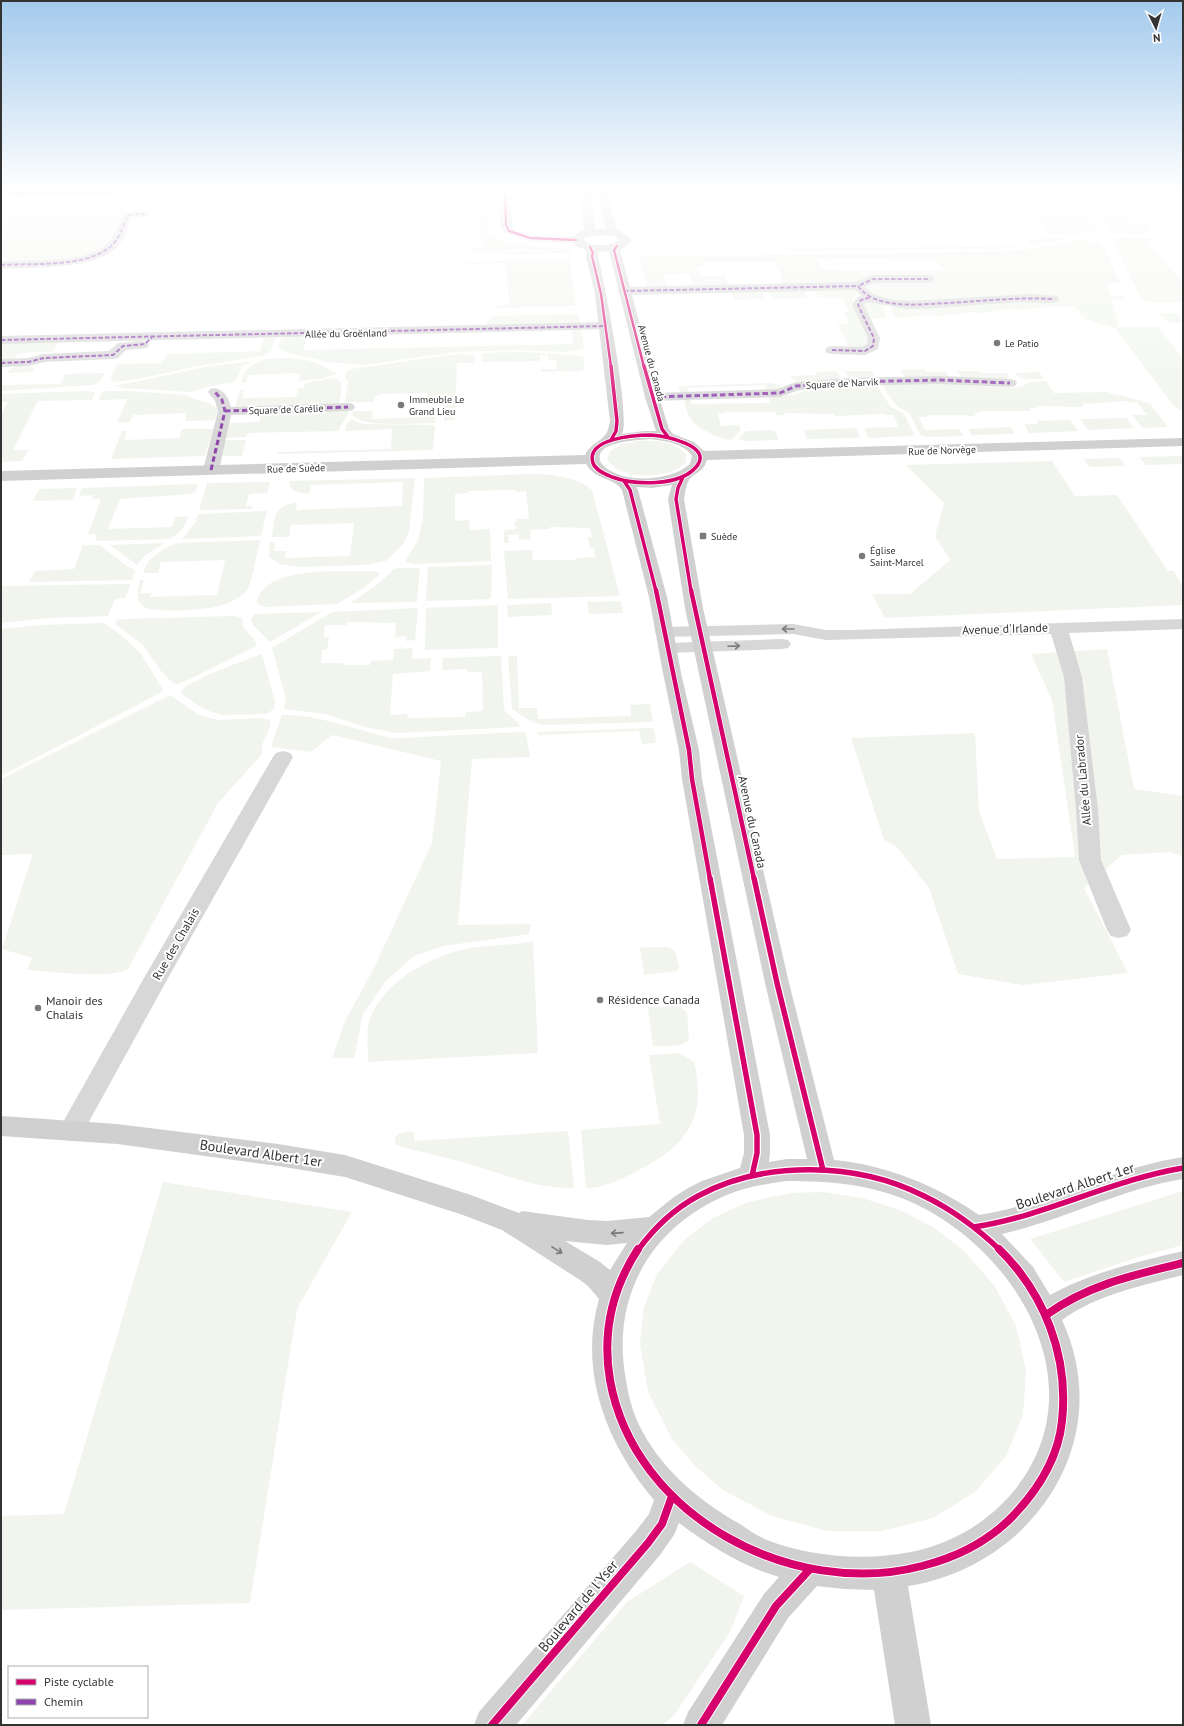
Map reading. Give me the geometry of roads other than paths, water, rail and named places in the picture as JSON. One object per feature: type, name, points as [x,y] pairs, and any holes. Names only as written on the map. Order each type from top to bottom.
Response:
[{"type":"street","points":[[595,273],[606,326],[617,421],[616,430],[612,440]]},
{"type":"street","name":"Avenue du Canada","points":[[619,273],[652,397],[662,429],[668,437]]},
{"type":"street","points":[[624,291],[858,286],[873,279],[928,279]]},
{"type":"street","points":[[858,286],[860,290],[871,297],[886,302],[910,305],[1023,298],[1053,299]]},
{"type":"street","points":[[832,350],[865,351],[873,346],[874,338],[858,304],[861,300],[871,297]]},
{"type":"street","name":"Allée du Groënland","points":[[1,340],[606,326]]},
{"type":"street","points":[[1,363],[28,362],[44,358],[113,355],[123,346],[145,344],[152,337]]},
{"type":"street","name":"Square de Narvik","points":[[652,397],[780,393],[796,386],[846,382],[941,380],[1010,383]]},
{"type":"street","points":[[210,470],[225,411],[222,400],[215,392]]},
{"type":"street","name":"Square de Carélie","points":[[225,411],[348,407]]},
{"type":"street","points":[[639,435],[668,437],[695,448],[701,456],[699,466],[693,471],[683,477],[671,481],[624,481],[601,472],[594,466],[591,459],[595,450],[612,440],[639,435]]},
{"type":"street","name":"Rue de Norvège","points":[[701,456],[1183,442]]},
{"type":"street","name":"Rue de Suède","points":[[1,476],[591,459]]},
{"type":"street","name":"Avenue du Canada","points":[[683,477],[676,493],[676,499],[689,582],[776,983],[822,1170]]},
{"type":"street","points":[[624,481],[630,490],[638,525],[654,579],[689,750],[694,794],[757,1135],[757,1153],[752,1176]]},
{"type":"street","name":"Avenue d'Irlande","points":[[666,640],[701,639],[796,644],[826,635],[1183,624]]},
{"type":"street","name":"Allée du Labrador","points":[[1058,628],[1073,677],[1087,809],[1090,860],[1119,930]]},
{"type":"street","name":"Rue des Chalais","points":[[71,1132],[156,978],[283,757]]},
{"type":"street","name":"Boulevard Albert 1er","points":[[1,1126],[117,1134],[332,1163],[470,1206],[512,1222],[590,1271],[598,1277],[614,1296]]},
{"type":"street","name":"Boulevard Albert 1er","points":[[974,1227],[992,1225],[1039,1213],[1123,1182],[1183,1168]]},
{"type":"street","points":[[787,1170],[822,1170],[862,1175],[902,1186],[939,1203],[974,1227],[1016,1266],[1032,1289],[1046,1315],[1059,1350],[1065,1388],[1063,1425],[1052,1461],[1033,1495],[1006,1524],[972,1547],[932,1564],[888,1573],[849,1574],[810,1569],[758,1554],[712,1528],[672,1496],[649,1470],[630,1441],[617,1412],[609,1382],[606,1352],[608,1323],[614,1296],[624,1271],[634,1254],[655,1228],[676,1210],[700,1195],[725,1184],[752,1176],[787,1170]]},
{"type":"street","name":"Boulevard Albert 1er","points":[[512,1222],[607,1233],[655,1228]]},
{"type":"street","points":[[1046,1315],[1067,1299],[1098,1286],[1183,1263]]},
{"type":"street","name":"Boulevard de l'Yser","points":[[492,1725],[648,1543],[662,1524],[672,1496]]},
{"type":"street","points":[[701,1725],[776,1606],[810,1569]]},
{"type":"street","points":[[888,1573],[895,1608],[913,1725]]},
{"type":"place","name":"Le Patio","points":[[997,343]]},
{"type":"place","name":"Immeuble Le Grand Lieu","points":[[401,405]]},
{"type":"place","name":"Suède","points":[[703,536]]},
{"type":"place","name":"Église Saint-Marcel","points":[[862,556]]},
{"type":"place","name":"Résidence Canada","points":[[600,1000]]},
{"type":"place","name":"Manoir des Chalais","points":[[38,1008]]}]
